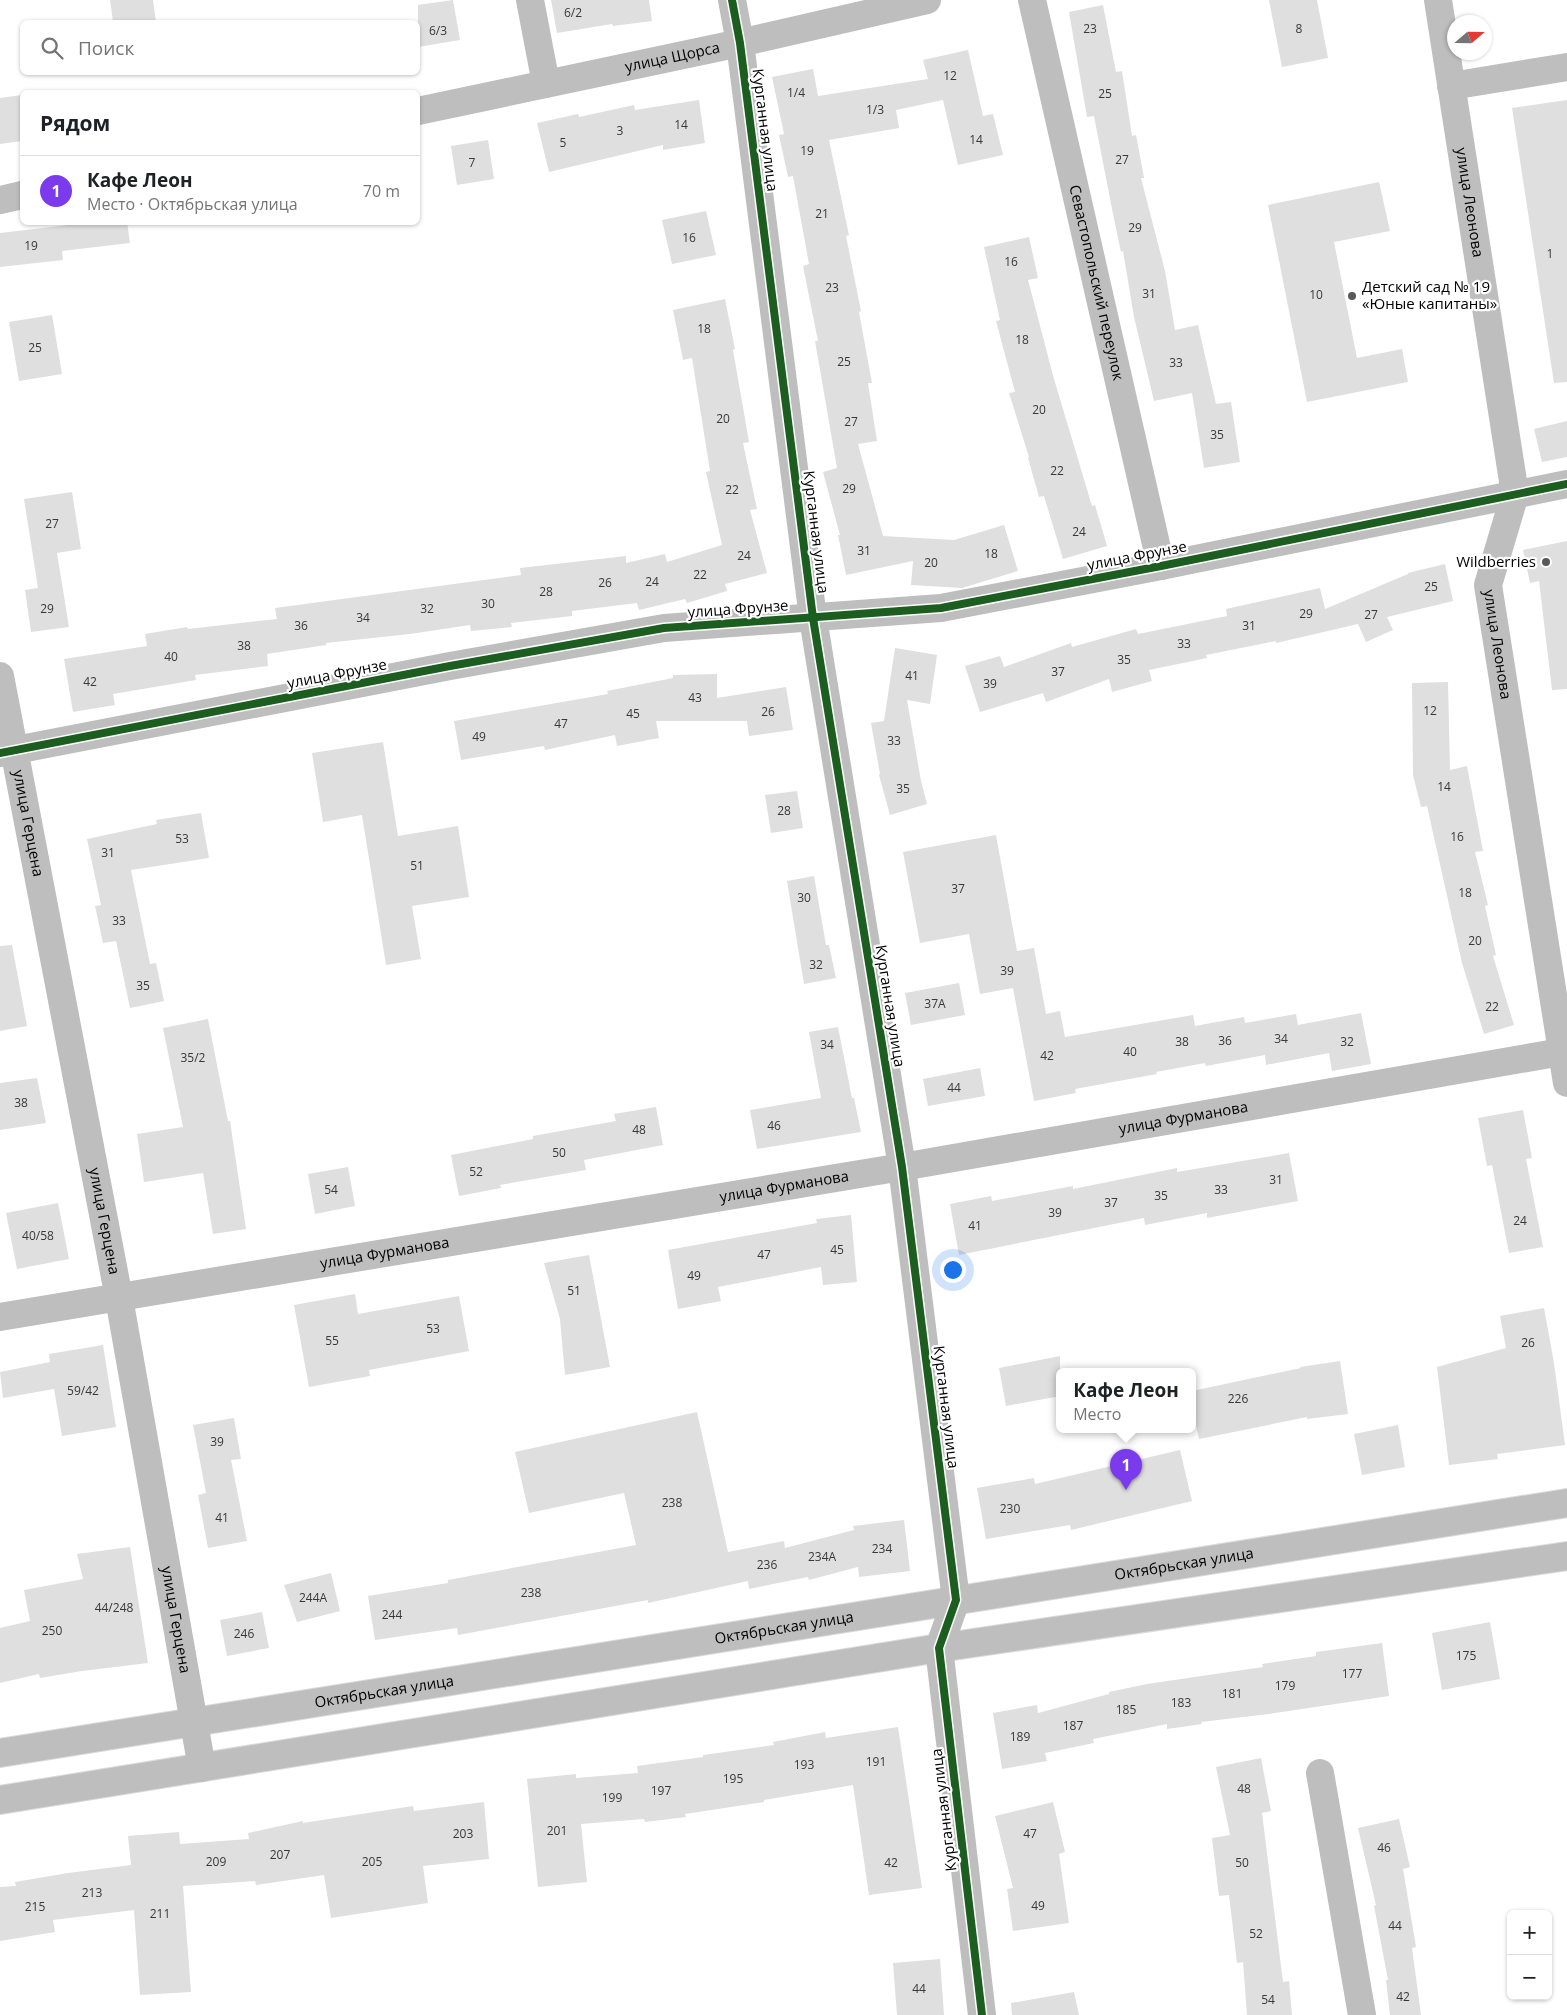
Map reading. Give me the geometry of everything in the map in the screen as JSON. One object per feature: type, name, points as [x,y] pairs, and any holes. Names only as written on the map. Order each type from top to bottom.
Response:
[{"type":"street","points":[[530,0],[546,84]]},
{"type":"street","name":"Курганная улица","points":[[732,0],[740,43],[813,618],[902,1167],[956,1600],[939,1648],[982,2015]]},
{"type":"street","name":"улица Щорса","points":[[420,112],[740,43],[927,0]]},
{"type":"street","name":"Севастопольский переулок","points":[[1032,0],[1161,566]]},
{"type":"street","name":"улица Леонова","points":[[1438,0],[1515,494],[1488,584],[1565,1051],[1567,1083]]},
{"type":"street","points":[[1451,86],[1567,67]]},
{"type":"street","points":[[0,200],[20,195]]},
{"type":"street","name":"улица Фрунзе","points":[[7,752],[450,666],[664,628],[941,608],[1161,566],[1567,484]]},
{"type":"street","name":"улица Герцена","points":[[0,676],[7,752],[119,1298],[202,1768]]},
{"type":"street","name":"улица Фурманова","points":[[0,1317],[902,1167],[1565,1051]]},
{"type":"street","name":"Октябрьская улица","points":[[0,1753],[1567,1503]]},
{"type":"street","points":[[0,1800],[939,1648],[1567,1556]]},
{"type":"street","points":[[1320,1773],[1362,2015]]},
{"type":"building","points":[[110,0],[153,0],[156,20],[113,20]]},
{"type":"building","points":[[453,0],[460,40],[420,47],[418,5]]},
{"type":"building","points":[[551,0],[649,0],[652,21],[613,26],[612,24],[557,33]]},
{"type":"building","points":[[1269,0],[1317,0],[1328,58],[1282,67]]},
{"type":"building","points":[[1103,5],[1116,72],[1122,71],[1132,136],[1136,135],[1144,178],[1141,178],[1165,271],[1175,330],[1198,325],[1216,404],[1231,402],[1240,462],[1204,468],[1192,393],[1154,401],[1134,317],[1123,251],[1121,252],[1094,116],[1087,117],[1069,12]]},
{"type":"building","points":[[968,50],[983,116],[993,114],[1003,155],[958,165],[943,100],[896,110],[899,128],[829,140],[849,235],[846,236],[861,311],[859,312],[872,383],[868,383],[877,441],[858,444],[883,536],[954,540],[1004,525],[1018,571],[962,588],[911,585],[913,561],[846,575],[838,535],[840,535],[823,472],[837,468],[815,341],[818,341],[803,266],[809,264],[793,176],[788,177],[779,135],[784,134],[772,77],[813,69],[818,96],[928,79],[923,60]]},
{"type":"building","points":[[20,95],[20,141],[0,144],[0,98]]},
{"type":"building","points":[[699,100],[705,143],[663,150],[663,145],[549,172],[537,123],[578,114],[579,117],[634,105],[635,110]]},
{"type":"building","points":[[1567,100],[1567,382],[1554,383],[1512,108]]},
{"type":"building","points":[[488,140],[494,179],[457,185],[451,146]]},
{"type":"building","points":[[1379,182],[1390,231],[1334,242],[1357,358],[1402,349],[1408,382],[1307,402],[1268,205]]},
{"type":"building","points":[[706,211],[716,255],[672,264],[662,220]]},
{"type":"building","points":[[68,225],[127,225],[130,243],[62,251],[63,260],[0,267],[0,233]]},
{"type":"building","points":[[1029,237],[1038,278],[1028,280],[1054,379],[1092,506],[1095,505],[1107,546],[1063,559],[1044,496],[1039,497],[1009,393],[1015,392],[996,321],[1000,320],[984,247]]},
{"type":"building","points":[[725,299],[735,349],[733,350],[749,442],[743,443],[757,509],[750,510],[767,573],[725,584],[727,591],[687,603],[685,599],[639,610],[637,603],[572,611],[572,616],[511,623],[512,627],[471,631],[470,625],[326,643],[326,645],[267,654],[268,666],[195,675],[196,680],[113,694],[115,705],[73,712],[64,659],[147,646],[145,634],[187,627],[188,629],[277,619],[275,608],[521,575],[520,568],[626,556],[626,563],[665,554],[667,562],[722,545],[706,472],[710,471],[692,358],[683,360],[673,310]]},
{"type":"building","points":[[52,315],[62,374],[19,381],[9,322]]},
{"type":"building","points":[[1567,421],[1567,457],[1542,462],[1534,429]]},
{"type":"building","points":[[72,492],[81,549],[57,553],[69,627],[31,632],[25,590],[38,588],[24,499]]},
{"type":"building","points":[[1567,541],[1567,689],[1552,690],[1539,581],[1530,583],[1523,550]]},
{"type":"building","points":[[1445,564],[1453,601],[1387,617],[1393,630],[1366,642],[1358,624],[1276,643],[1276,641],[1206,655],[1207,658],[1149,670],[1152,681],[1112,692],[1109,679],[1046,702],[1043,693],[980,712],[965,666],[1000,656],[1004,667],[1071,643],[1072,647],[1136,629],[1138,634],[1227,616],[1226,609],[1320,588],[1325,609],[1408,573]]},
{"type":"building","points":[[895,648],[937,655],[930,704],[907,700],[921,781],[927,804],[890,815],[879,775],[871,723],[884,721]]},
{"type":"building","points":[[717,674],[717,698],[786,687],[793,730],[749,736],[747,721],[656,721],[659,738],[617,746],[615,735],[545,750],[544,746],[461,760],[454,721],[608,694],[607,691],[673,678],[673,675]]},
{"type":"building","points":[[1448,682],[1450,770],[1467,766],[1483,851],[1475,852],[1488,905],[1485,906],[1496,955],[1493,956],[1514,1025],[1484,1034],[1462,963],[1427,806],[1421,807],[1413,775],[1412,683]]},
{"type":"building","points":[[383,742],[398,836],[458,826],[469,897],[412,906],[421,959],[386,965],[362,815],[323,822],[312,753]]},
{"type":"building","points":[[797,791],[803,828],[771,833],[765,795]]},
{"type":"building","points":[[201,813],[209,858],[131,870],[150,964],[156,963],[164,1001],[130,1008],[116,941],[103,943],[95,906],[101,905],[87,839],[157,824],[156,820]]},
{"type":"building","points":[[996,835],[1017,951],[1034,948],[1046,1014],[1060,1011],[1065,1037],[1193,1015],[1195,1026],[1244,1017],[1245,1023],[1296,1014],[1298,1025],[1361,1013],[1371,1064],[1332,1071],[1329,1053],[1266,1065],[1265,1055],[1206,1066],[1205,1063],[1156,1072],[1157,1074],[1075,1089],[1076,1093],[1034,1101],[1013,988],[980,994],[969,934],[920,943],[903,852]]},
{"type":"building","points":[[814,876],[826,945],[829,945],[836,978],[804,984],[787,881]]},
{"type":"building","points":[[12,945],[27,1026],[0,1031],[0,946]]},
{"type":"building","points":[[959,983],[965,1015],[911,1025],[905,993]]},
{"type":"building","points":[[208,1019],[228,1121],[230,1121],[246,1229],[213,1234],[203,1173],[144,1182],[137,1134],[183,1127],[163,1028]]},
{"type":"building","points":[[838,1027],[852,1098],[854,1098],[861,1132],[757,1149],[750,1110],[821,1098],[809,1032]]},
{"type":"building","points":[[980,1068],[985,1096],[928,1106],[923,1079]]},
{"type":"building","points":[[37,1078],[46,1123],[0,1130],[0,1083]]},
{"type":"building","points":[[656,1107],[663,1145],[584,1160],[586,1170],[500,1185],[501,1188],[459,1196],[451,1155],[533,1139],[533,1136],[616,1121],[614,1114]]},
{"type":"building","points":[[1523,1110],[1532,1158],[1526,1159],[1543,1247],[1509,1253],[1492,1165],[1487,1166],[1478,1118]]},
{"type":"building","points":[[1289,1153],[1298,1201],[1207,1218],[1207,1213],[1145,1225],[1144,1218],[959,1255],[950,1204],[991,1196],[992,1201],[1073,1186],[1073,1189],[1177,1168],[1177,1172]]},
{"type":"building","points":[[348,1167],[355,1206],[315,1214],[308,1174]]},
{"type":"building","points":[[58,1203],[69,1259],[17,1269],[6,1213]]},
{"type":"building","points":[[851,1215],[857,1282],[823,1285],[821,1267],[718,1287],[721,1301],[678,1309],[668,1250],[817,1223],[816,1219]]},
{"type":"building","points":[[589,1255],[610,1367],[565,1375],[560,1319],[544,1263]]},
{"type":"building","points":[[355,1294],[358,1314],[459,1296],[469,1351],[369,1370],[370,1376],[309,1387],[294,1305]]},
{"type":"building","points":[[1544,1308],[1554,1363],[1565,1445],[1497,1454],[1498,1459],[1449,1465],[1437,1367],[1506,1348],[1500,1316]]},
{"type":"building","points":[[103,1345],[116,1427],[62,1436],[54,1389],[3,1398],[0,1372],[50,1362],[49,1354]]},
{"type":"building","points":[[1060,1356],[1060,1368],[1056,1368],[1056,1397],[1006,1406],[999,1368]]},
{"type":"building","points":[[1340,1361],[1348,1414],[1307,1419],[1307,1417],[1199,1439],[1196,1426],[1196,1390],[1300,1367]]},
{"type":"building","points":[[697,1412],[728,1552],[784,1541],[785,1548],[854,1530],[853,1526],[904,1520],[910,1571],[859,1577],[858,1567],[809,1580],[808,1577],[749,1589],[748,1581],[648,1603],[648,1600],[458,1635],[457,1628],[375,1640],[368,1596],[448,1583],[448,1580],[636,1545],[624,1493],[529,1513],[515,1452]]},
{"type":"building","points":[[234,1418],[241,1459],[231,1460],[247,1541],[208,1548],[198,1495],[206,1493],[193,1425]]},
{"type":"building","points":[[1398,1425],[1405,1467],[1362,1475],[1354,1434]]},
{"type":"building","points":[[1180,1450],[1192,1501],[1071,1530],[1070,1525],[986,1539],[977,1488],[1034,1478],[1035,1484]]},
{"type":"building","points":[[130,1547],[148,1663],[40,1678],[39,1674],[0,1683],[0,1628],[30,1621],[24,1590],[83,1579],[77,1554]]},
{"type":"building","points":[[331,1573],[340,1611],[297,1622],[284,1585]]},
{"type":"building","points":[[262,1612],[269,1648],[227,1656],[220,1620]]},
{"type":"building","points":[[1490,1622],[1500,1679],[1442,1690],[1432,1633]]},
{"type":"building","points":[[1382,1643],[1389,1696],[1201,1722],[1202,1724],[1167,1729],[1167,1724],[1093,1739],[1094,1743],[1045,1753],[1047,1761],[1002,1769],[993,1713],[1037,1705],[1038,1713],[1109,1694],[1109,1692],[1147,1684],[1263,1667],[1262,1664],[1316,1656],[1316,1652]]},
{"type":"building","points":[[898,1727],[922,1888],[869,1895],[853,1785],[764,1800],[764,1802],[685,1814],[686,1817],[645,1822],[644,1819],[581,1824],[587,1882],[538,1887],[527,1779],[576,1774],[576,1778],[638,1773],[637,1766],[774,1745],[773,1742],[825,1732],[826,1738]]},
{"type":"building","points":[[1261,1758],[1271,1811],[1262,1813],[1283,1982],[1289,1981],[1292,2015],[1247,2015],[1243,1962],[1237,1963],[1229,1895],[1219,1896],[1212,1838],[1230,1835],[1216,1767]]},
{"type":"building","points":[[484,1802],[489,1859],[423,1866],[428,1903],[331,1918],[324,1875],[256,1885],[255,1881],[183,1886],[191,1992],[140,1995],[134,1910],[53,1920],[55,1932],[0,1941],[0,1887],[16,1886],[15,1882],[68,1873],[131,1865],[128,1836],[179,1832],[180,1844],[249,1839],[248,1833],[303,1821],[303,1823],[413,1806],[414,1811]]},
{"type":"building","points":[[1053,1802],[1065,1852],[1059,1854],[1069,1923],[1013,1931],[1007,1889],[1013,1888],[995,1816]]},
{"type":"building","points":[[1399,1819],[1410,1867],[1403,1869],[1416,1947],[1412,1948],[1421,2015],[1390,2015],[1386,1980],[1388,1980],[1374,1906],[1376,1905],[1358,1828]]},
{"type":"building","points":[[940,1959],[944,2015],[897,2015],[893,1963]]},
{"type":"building","points":[[1074,1992],[1079,2015],[1012,2015],[1011,2003]]},
{"type":"cycle path","points":[[732,0],[740,43],[813,618],[902,1167],[956,1600],[939,1648],[982,2015]]},
{"type":"cycle path","points":[[0,753],[450,666],[664,628],[941,608],[1161,566],[1567,484]]},
{"type":"place","name":"Детский сад № 19 «Юные капитаны»","points":[[1352,296]]},
{"type":"place","name":"Wildberries","points":[[1546,562]]},
{"type":"place","name":"Кафе Леон","points":[[1126,1490]]}]
